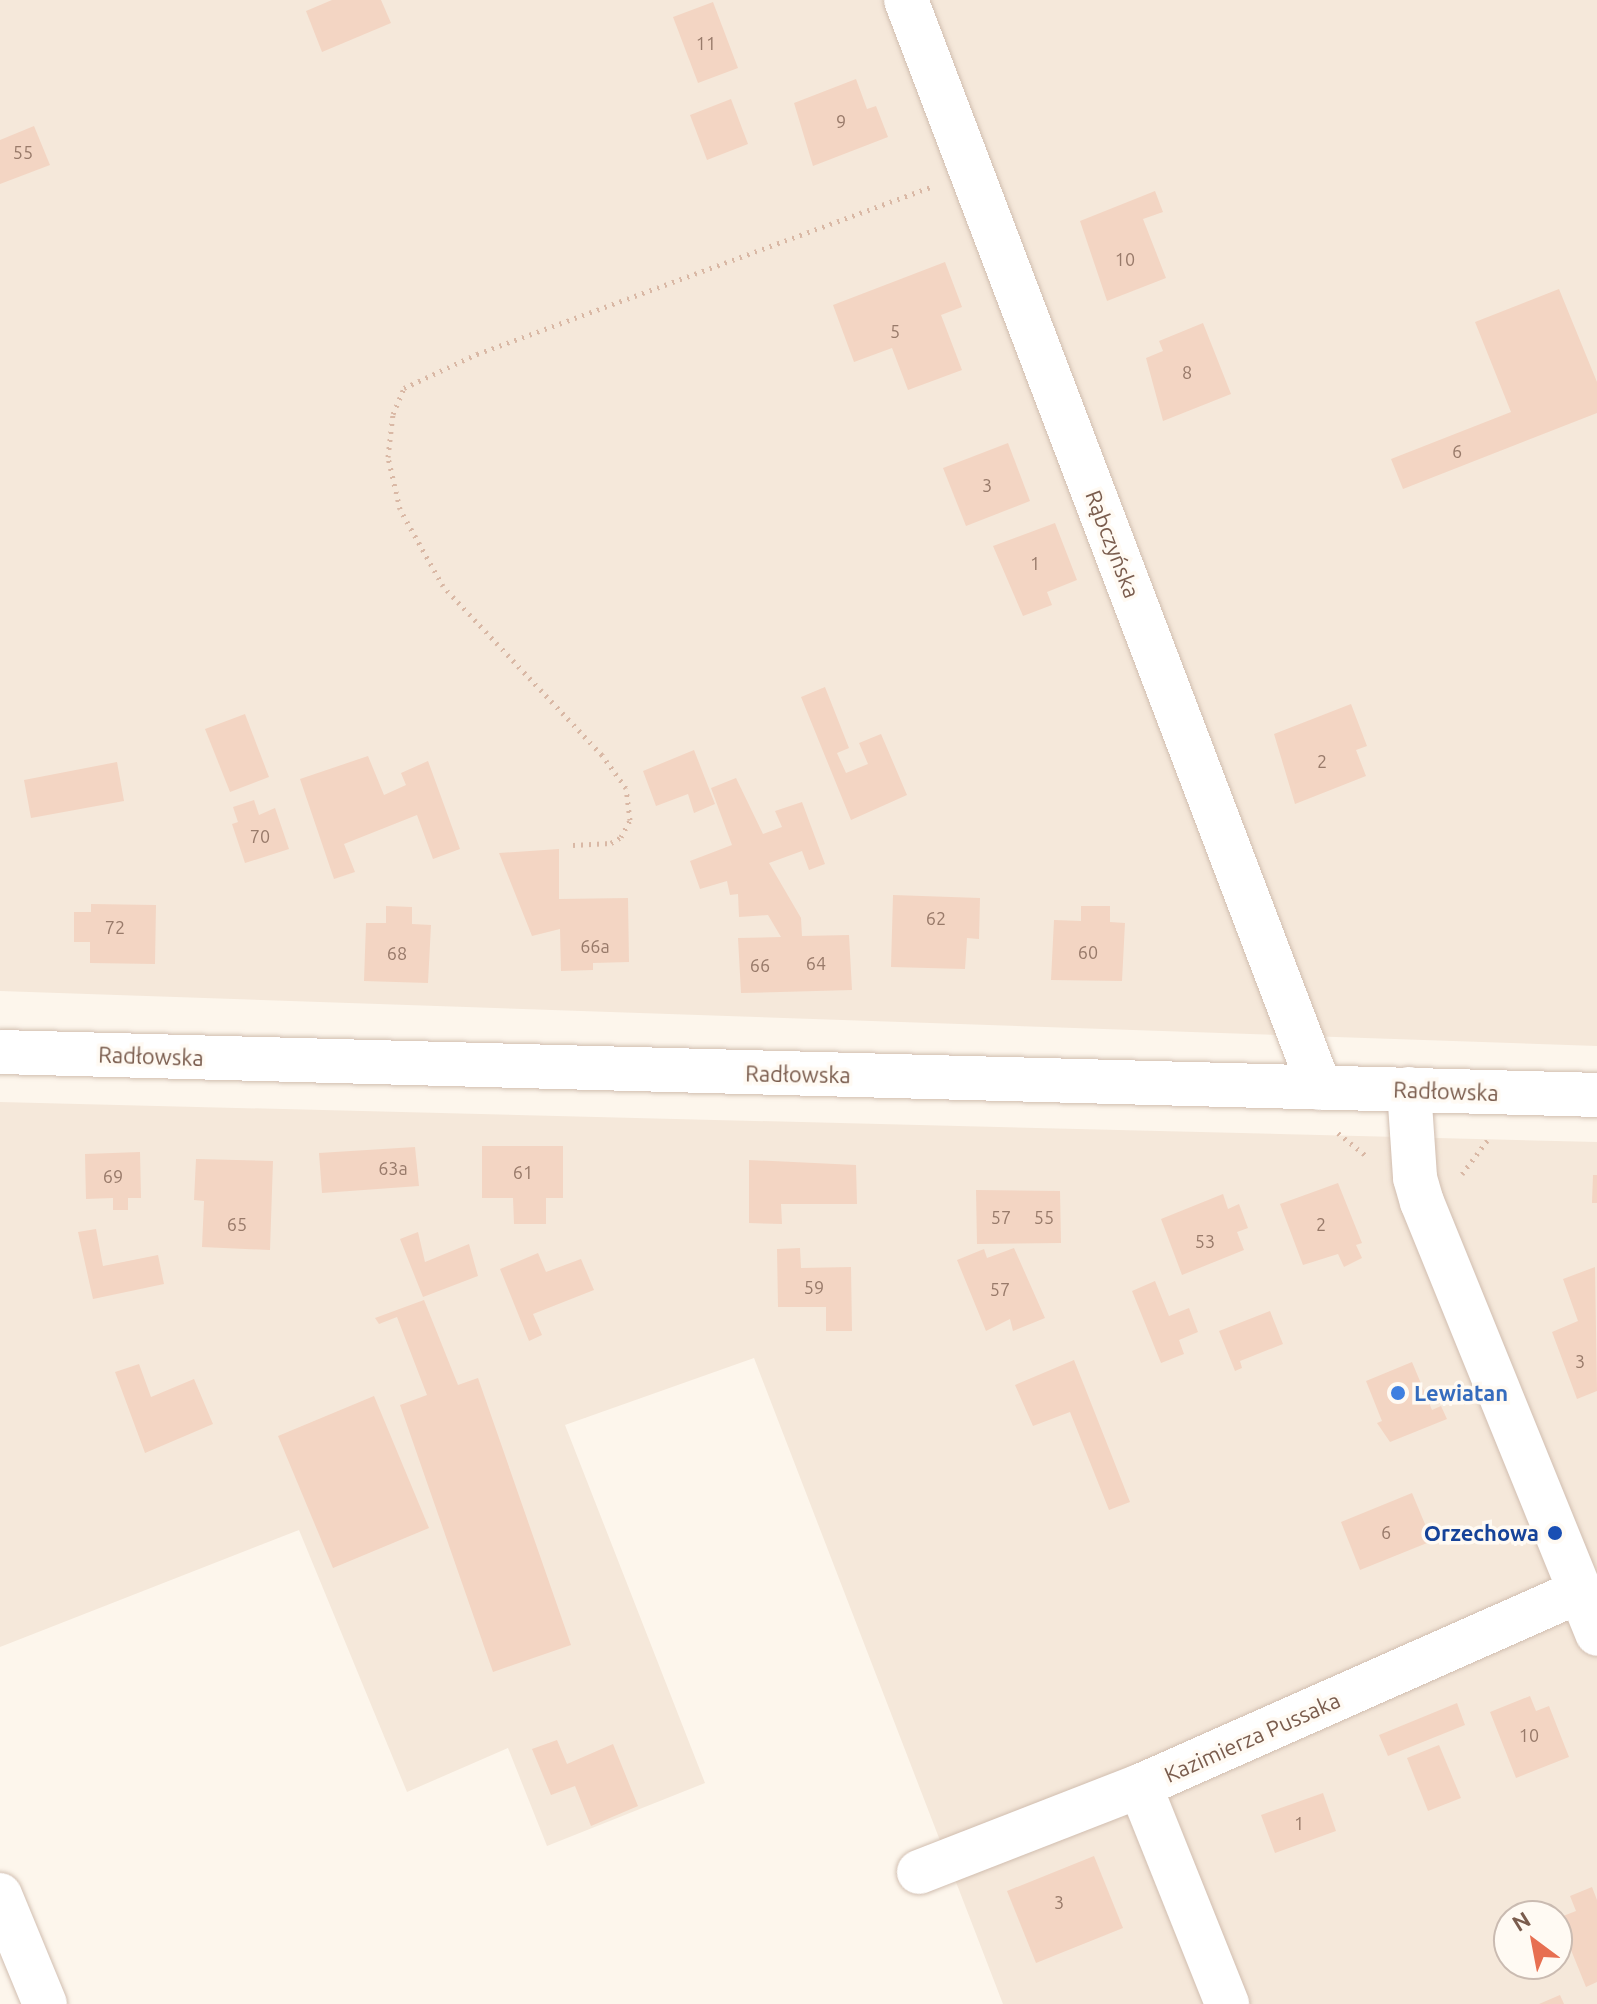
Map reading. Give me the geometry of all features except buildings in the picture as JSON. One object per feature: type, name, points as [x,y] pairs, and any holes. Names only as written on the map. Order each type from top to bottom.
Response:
[{"type":"street","name":"Rąbczyńska","points":[[906,0],[1320,1088]]},
{"type":"street","name":"Radłowska","points":[[0,1052],[1597,1095]]},
{"type":"street","points":[[1409,1089],[1415,1178],[1422,1202],[1597,1634]]},
{"type":"street","name":"Kazimierza Pussaka","points":[[919,1872],[1140,1786],[1580,1591]]},
{"type":"street","points":[[1140,1786],[1227,2004]]},
{"type":"street","points":[[0,1895],[45,2004]]},
{"type":"path","points":[[573,845],[611,843],[621,837],[630,820],[626,788],[602,755],[443,586],[400,509],[388,457],[393,414],[404,388],[477,354],[971,172]]},
{"type":"shaded area","points":[[0,0],[1597,0],[1597,1046],[0,991]]},
{"type":"shaded area","points":[[0,1102],[1597,1142],[1597,2004],[1003,2004],[754,1358],[565,1425],[705,1783],[547,1846],[508,1748],[407,1792],[299,1530],[0,1647]]},
{"type":"place","name":"Lewiatan","points":[[1398,1393]]},
{"type":"place","name":"Orzechowa","points":[[1555,1533]]}]
